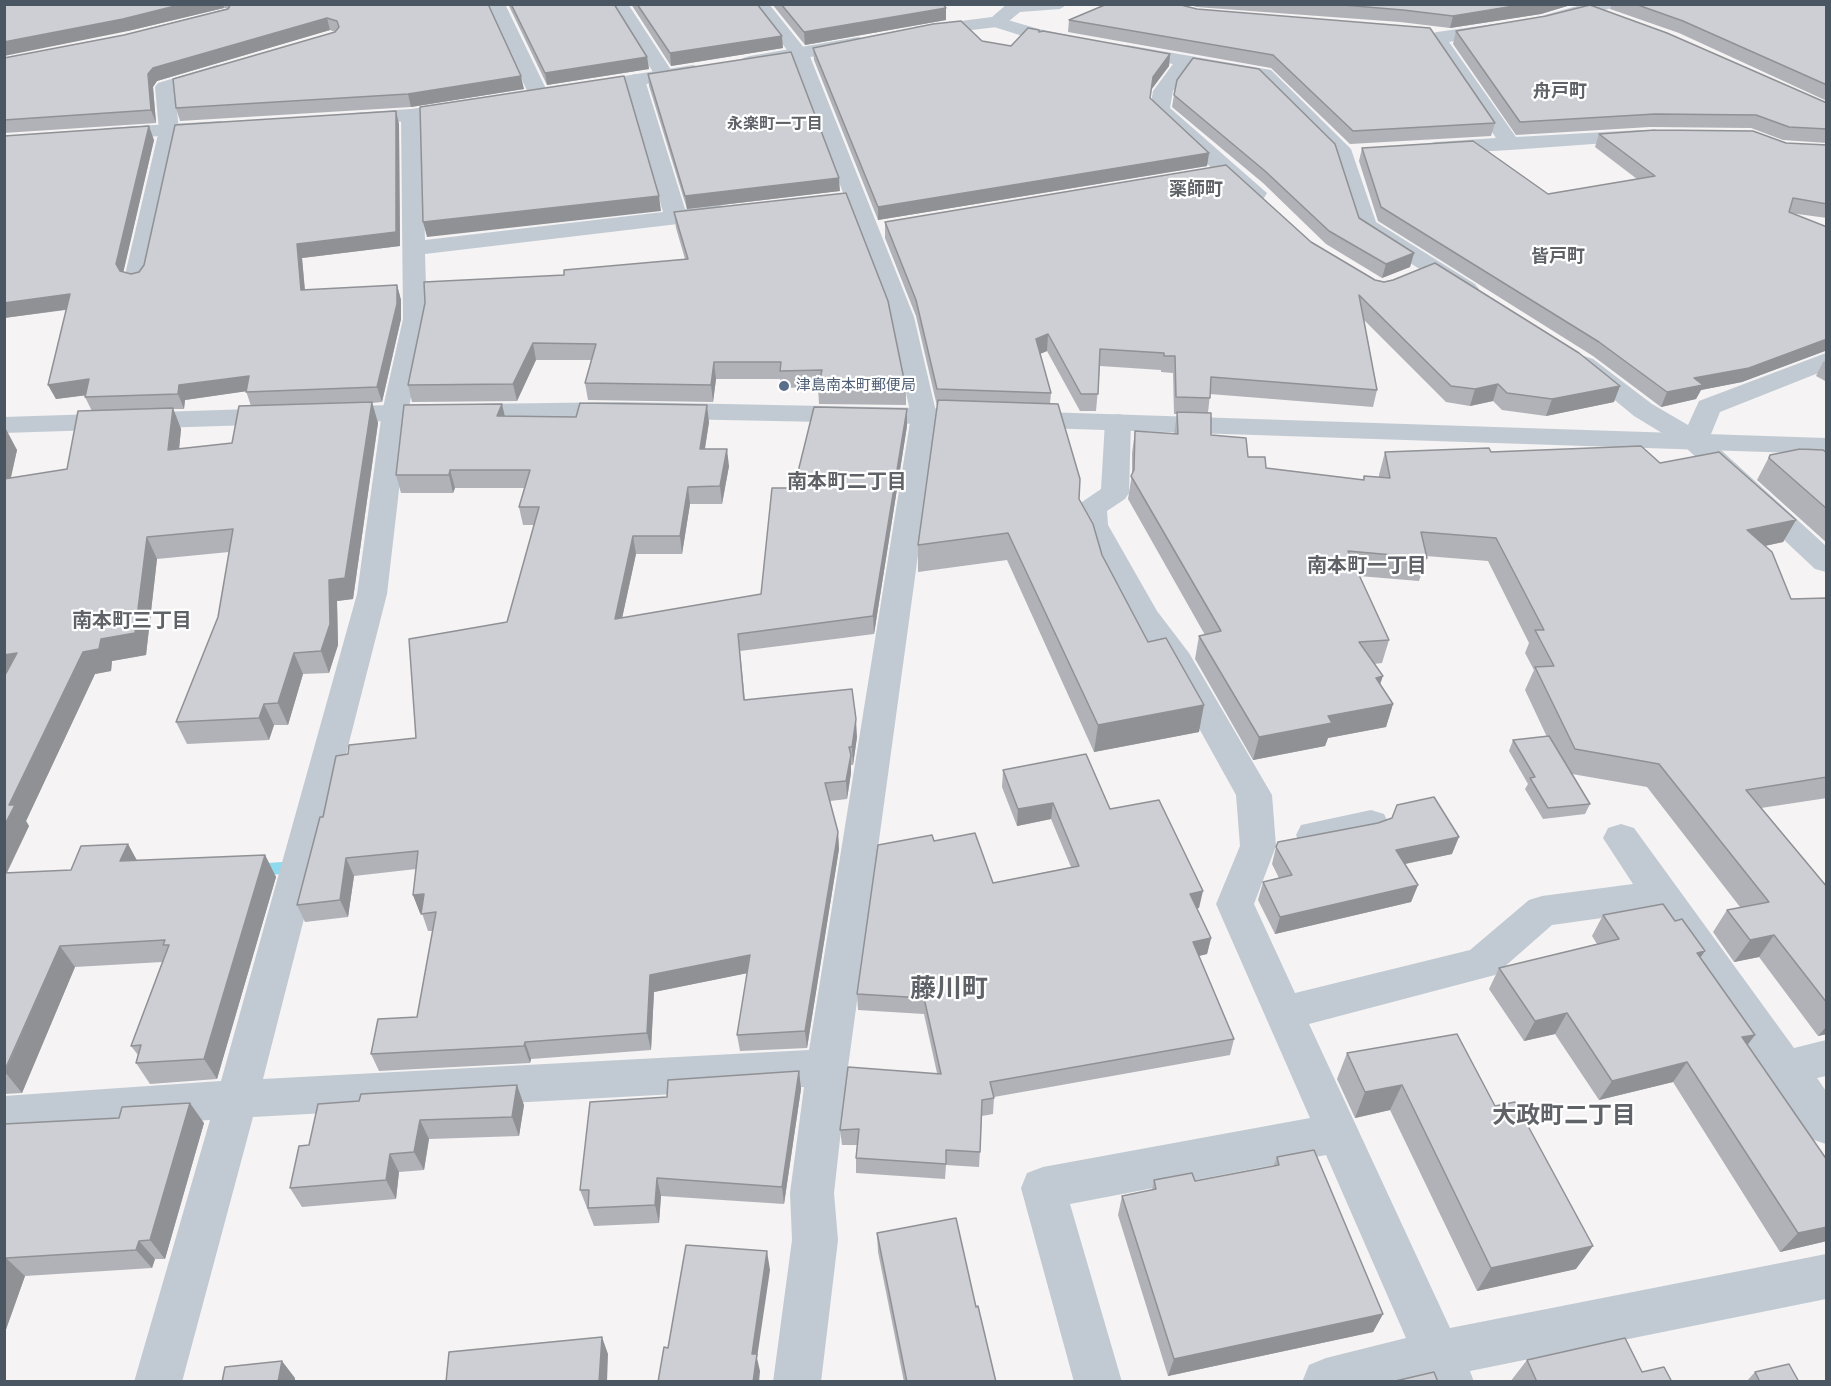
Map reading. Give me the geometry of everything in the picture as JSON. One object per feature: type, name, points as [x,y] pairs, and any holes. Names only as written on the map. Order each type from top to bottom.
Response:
[{"type":"street","points":[[495,4],[529,97],[710,68]]},
{"type":"street","points":[[619,4],[665,76]]},
{"type":"street","points":[[759,4],[800,54],[845,199],[880,229],[924,416],[827,1067],[812,1193],[814,1240],[797,1382]]},
{"type":"street","points":[[997,22],[1011,6],[1060,4]]},
{"type":"street","points":[[1510,144],[1437,38],[1526,23],[1597,7],[1620,21]]},
{"type":"street","points":[[900,35],[997,22],[1035,34],[1087,44]]},
{"type":"street","points":[[1426,28],[1450,36]]},
{"type":"street","points":[[733,65],[878,39]]},
{"type":"street","points":[[1108,48],[1264,74],[1356,152],[1366,225],[1423,272],[1484,299]]},
{"type":"street","points":[[1185,61],[1163,91],[1160,110],[1269,206]]},
{"type":"street","points":[[136,279],[169,130],[165,87],[238,64]]},
{"type":"street","points":[[634,80],[676,217]]},
{"type":"street","points":[[333,120],[411,115],[487,104]]},
{"type":"street","points":[[158,1382],[237,1099],[372,594],[394,412],[415,319],[411,115]]},
{"type":"street","points":[[87,135],[240,126]]},
{"type":"street","points":[[1414,149],[1661,136]]},
{"type":"street","points":[[1204,175],[1227,171]]},
{"type":"street","points":[[415,248],[744,210]]},
{"type":"street","points":[[1566,352],[1643,410],[1695,441],[1827,562]]},
{"type":"street","points":[[1695,441],[1708,407],[1827,361]]},
{"type":"street","points":[[4,425],[394,412],[624,410],[924,416],[1827,446]]},
{"type":"street","points":[[1118,422],[1115,493],[1092,508],[1093,525],[1145,617],[1178,661],[1254,795],[1258,846],[1235,904],[1444,1368]]},
{"type":"street","points":[[1258,846],[1371,824]]},
{"type":"street","points":[[1621,838],[1827,1125]]},
{"type":"street","points":[[1283,1013],[1481,963],[1542,911],[1662,895]]},
{"type":"street","points":[[1786,1068],[1827,1058]]},
{"type":"street","points":[[4,1115],[237,1099],[827,1067]]},
{"type":"street","points":[[1098,1382],[1043,1188],[1337,1133]]},
{"type":"street","points":[[1326,1382],[1444,1368],[1827,1277]]},
{"type":"building","points":[[4,4],[183,4],[123,19],[4,42]]},
{"type":"building","points":[[231,4],[488,4],[521,76],[408,94],[176,108],[173,79],[335,32],[339,27],[337,21],[327,18],[153,68],[148,74],[151,110],[4,120],[4,58],[124,35],[228,9]]},
{"type":"building","points":[[511,4],[614,4],[647,57],[545,73]]},
{"type":"building","points":[[637,4],[757,4],[782,36],[670,53]]},
{"type":"building","points":[[781,4],[943,4],[946,8],[804,32]]},
{"type":"building","points":[[1107,4],[1177,4],[1197,9],[1430,28],[1495,123],[1353,131],[1273,55],[1069,20]]},
{"type":"building","points":[[1331,4],[1526,4],[1453,16]]},
{"type":"building","points":[[1635,4],[1827,4],[1827,85],[1683,21]]},
{"type":"building","points":[[1590,5],[1667,33],[1827,103],[1827,129],[1789,127],[1756,115],[1655,114],[1520,122],[1456,31],[1546,16]]},
{"type":"building","points":[[961,21],[982,41],[1011,46],[1028,28],[1039,30],[1039,32],[1170,54],[1153,77],[1150,98],[1209,153],[878,207],[813,48],[933,24]]},
{"type":"building","points":[[791,52],[839,178],[685,196],[648,74]]},
{"type":"building","points":[[1193,58],[1259,69],[1335,144],[1359,218],[1414,253],[1386,264],[1329,231],[1265,171],[1174,95],[1177,80]]},
{"type":"building","points":[[624,76],[659,196],[423,222],[420,107]]},
{"type":"building","points":[[396,111],[396,232],[297,244],[301,290],[397,285],[397,304],[377,387],[246,392],[249,376],[179,385],[178,394],[85,397],[89,379],[48,385],[70,294],[4,303],[4,136],[149,126],[116,264],[120,271],[131,274],[139,272],[144,265],[175,125]]},
{"type":"building","points":[[1655,130],[1753,131],[1786,143],[1827,145],[1827,204],[1793,198],[1789,212],[1827,227],[1827,339],[1749,368],[1694,378],[1703,385],[1667,392],[1599,342],[1381,207],[1362,148],[1473,141],[1548,194],[1655,176],[1599,134]]},
{"type":"building","points":[[1226,165],[1311,242],[1375,280],[1384,282],[1393,280],[1435,263],[1579,353],[1620,386],[1552,399],[1507,393],[1498,384],[1475,389],[1451,386],[1359,295],[1377,390],[1211,377],[1210,398],[1176,397],[1175,356],[1164,356],[1164,353],[1100,349],[1098,394],[1081,394],[1048,334],[1036,339],[1051,393],[937,389],[916,300],[885,222]]},
{"type":"building","points":[[846,193],[888,301],[906,389],[818,387],[822,370],[780,371],[781,362],[714,362],[711,385],[585,383],[596,344],[533,343],[513,384],[408,385],[425,303],[424,282],[564,275],[564,270],[688,259],[674,212]]},
{"type":"building","points":[[938,400],[1058,404],[1080,479],[1079,499],[1093,524],[1102,555],[1148,642],[1166,638],[1204,705],[1098,725],[1008,533],[918,545]]},
{"type":"building","points":[[372,402],[345,578],[329,580],[330,624],[321,651],[294,653],[278,703],[264,704],[259,718],[176,722],[218,617],[233,529],[147,537],[135,633],[101,639],[99,649],[83,652],[9,805],[15,805],[4,826],[4,677],[17,653],[4,655],[4,479],[67,469],[78,411],[173,408],[168,450],[232,443],[239,406]]},
{"type":"building","points":[[580,403],[707,405],[700,449],[727,449],[720,486],[688,487],[680,536],[633,536],[615,619],[761,594],[772,488],[794,488],[814,407],[907,409],[873,616],[738,634],[744,700],[852,689],[856,719],[852,747],[849,747],[851,755],[846,781],[825,783],[838,832],[805,1031],[737,1035],[750,955],[650,975],[647,1033],[525,1042],[524,1046],[371,1054],[378,1019],[417,1017],[436,912],[421,914],[424,894],[413,895],[418,851],[346,858],[340,900],[297,905],[320,817],[323,817],[336,756],[348,754],[349,745],[416,738],[409,639],[507,622],[539,507],[519,507],[530,470],[450,470],[449,475],[396,475],[404,405],[502,404],[497,416],[576,417]]},
{"type":"building","points":[[1177,412],[1211,413],[1211,435],[1246,438],[1248,457],[1265,457],[1266,468],[1364,480],[1364,476],[1390,478],[1385,452],[1489,448],[1491,452],[1641,446],[1660,463],[1719,452],[1796,520],[1747,530],[1772,552],[1791,599],[1827,598],[1827,777],[1746,790],[1827,887],[1827,1003],[1774,935],[1750,940],[1727,910],[1769,902],[1659,764],[1575,749],[1535,667],[1554,666],[1535,630],[1544,630],[1496,538],[1421,532],[1427,558],[1348,551],[1389,640],[1359,642],[1383,676],[1376,678],[1393,704],[1328,716],[1332,723],[1259,737],[1199,636],[1221,631],[1131,476],[1134,470],[1135,431],[1178,434]]},
{"type":"building","points":[[1800,449],[1823,450],[1827,453],[1827,509],[1769,458],[1770,455]]},
{"type":"building","points":[[1549,736],[1590,804],[1548,808],[1530,778],[1535,777],[1513,740]]},
{"type":"building","points":[[1086,754],[1110,809],[1159,800],[1203,891],[1190,894],[1211,938],[1193,942],[1234,1039],[990,1082],[994,1098],[982,1100],[980,1152],[946,1150],[946,1164],[856,1158],[859,1129],[840,1130],[848,1067],[941,1074],[924,998],[857,994],[878,845],[932,835],[934,841],[975,833],[993,883],[1079,866],[1053,803],[1018,809],[1003,770]]},
{"type":"building","points":[[1434,797],[1459,837],[1396,850],[1418,885],[1280,917],[1263,882],[1292,875],[1276,847],[1278,842],[1378,823],[1392,818],[1397,805]]},
{"type":"building","points":[[128,844],[120,861],[265,855],[204,1059],[136,1063],[141,1045],[131,1046],[169,945],[163,945],[165,940],[60,946],[4,1072],[4,873],[71,870],[81,846]]},
{"type":"building","points":[[1663,904],[1675,921],[1682,919],[1705,951],[1697,953],[1755,1035],[1742,1037],[1827,1160],[1827,1227],[1798,1233],[1687,1062],[1612,1081],[1567,1013],[1535,1021],[1499,968],[1619,939],[1603,915]]},
{"type":"building","points":[[1457,1034],[1495,1106],[1515,1102],[1593,1246],[1491,1268],[1402,1085],[1365,1092],[1347,1053]]},
{"type":"building","points":[[799,1071],[782,1187],[657,1178],[655,1205],[588,1208],[589,1190],[580,1190],[590,1102],[667,1097],[668,1080]]},
{"type":"building","points":[[517,1085],[512,1117],[420,1120],[414,1152],[390,1154],[386,1180],[290,1188],[299,1146],[309,1145],[318,1104],[359,1101],[361,1094]]},
{"type":"building","points":[[190,1103],[150,1240],[139,1241],[136,1250],[6,1258],[4,1263],[4,1124],[119,1118],[122,1107]]},
{"type":"building","points":[[1314,1150],[1383,1314],[1174,1359],[1122,1196],[1156,1189],[1154,1180],[1192,1173],[1195,1181],[1279,1165],[1277,1157]]},
{"type":"building","points":[[956,1218],[996,1382],[907,1382],[877,1233]]},
{"type":"building","points":[[686,1245],[767,1251],[752,1354],[757,1354],[753,1382],[658,1382],[664,1347],[668,1348]]},
{"type":"building","points":[[602,1337],[599,1382],[446,1382],[449,1352]]},
{"type":"building","points":[[1625,1338],[1642,1372],[1664,1367],[1672,1382],[1537,1382],[1527,1360]]},
{"type":"building","points":[[282,1361],[278,1382],[222,1382],[225,1367]]},
{"type":"building","points":[[1789,1364],[1799,1382],[1760,1382],[1755,1372]]},
{"type":"building","points":[[1434,1372],[1438,1382],[1391,1382]]},
{"type":"waterway","points":[[254,870],[282,868]]},
{"type":"place","name":"津島南本町郵便局","points":[[784,386]]},
{"type":"district","name":"舟戸町","points":[[1560,92]]},
{"type":"district","name":"永楽町一丁目","points":[[775,125]]},
{"type":"district","name":"薬師町","points":[[1196,190]]},
{"type":"district","name":"皆戸町","points":[[1558,257]]},
{"type":"district","name":"南本町二丁目","points":[[847,482]]},
{"type":"district","name":"南本町一丁目","points":[[1367,566]]},
{"type":"district","name":"南本町三丁目","points":[[132,621]]},
{"type":"district","name":"藤川町","points":[[949,990]]},
{"type":"district","name":"大政町二丁目","points":[[1564,1116]]}]
